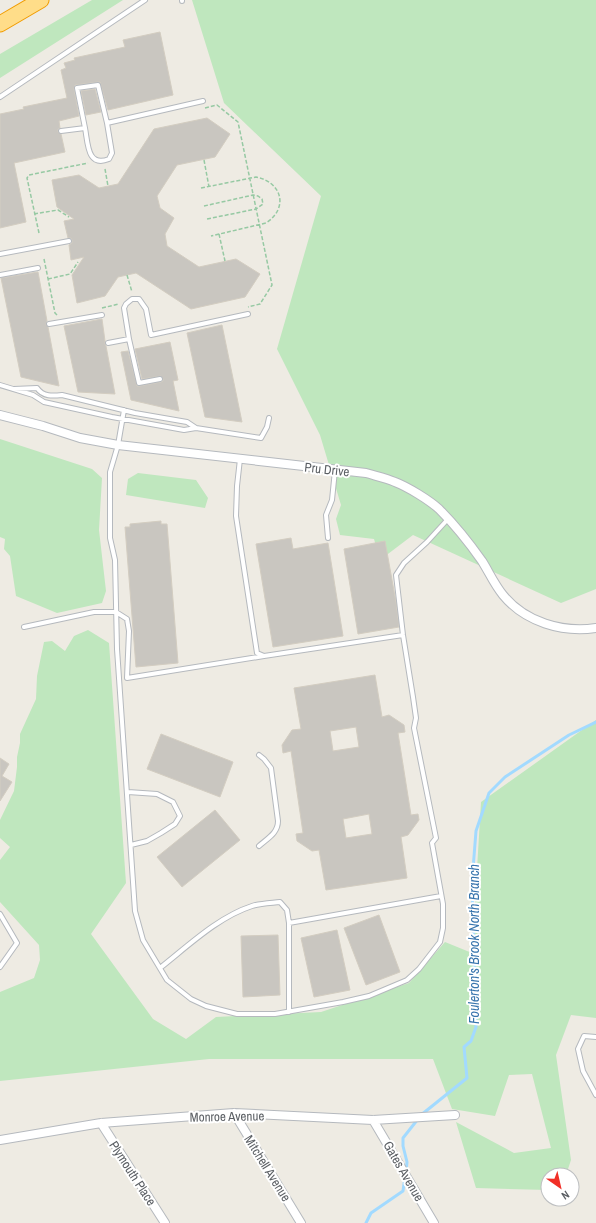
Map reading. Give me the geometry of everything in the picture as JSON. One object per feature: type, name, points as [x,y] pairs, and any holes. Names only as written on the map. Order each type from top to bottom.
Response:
[{"type":"highway","points":[[0,24],[41,0]]},
{"type":"street","name":"Pru Drive","points":[[0,415],[43,426],[80,438],[118,445],[366,473],[395,482],[438,508],[449,519],[482,561],[501,592],[517,609],[533,619],[551,626],[578,629],[596,628]]},
{"type":"street","name":"Monroe Avenue","points":[[0,1140],[101,1123],[234,1113],[373,1120],[455,1115]]},
{"type":"street","name":"Mitchell Avenue","points":[[234,1113],[301,1223]]},
{"type":"street","name":"Gates Avenue","points":[[373,1120],[434,1223]]},
{"type":"street","name":"Plymouth Place","points":[[101,1123],[165,1223]]},
{"type":"lane","points":[[0,97],[145,0]]},
{"type":"lane","points":[[98,85],[112,153],[109,159],[98,162],[93,159],[85,128],[77,88],[98,85]]},
{"type":"lane","points":[[107,123],[203,101]]},
{"type":"lane","points":[[61,132],[85,128]]},
{"type":"lane","points":[[0,254],[68,241]]},
{"type":"lane","points":[[0,275],[38,268]]},
{"type":"lane","points":[[160,379],[138,383],[124,308],[132,298],[139,299],[146,309],[151,334],[248,314]]},
{"type":"lane","points":[[49,324],[102,316]]},
{"type":"lane","points":[[108,343],[129,338]]},
{"type":"lane","points":[[0,385],[33,395],[44,402],[184,430],[196,428],[261,438],[267,427],[269,418]]},
{"type":"lane","points":[[14,390],[37,388],[40,392],[51,396],[62,395],[124,410],[187,422],[196,428]]},
{"type":"lane","points":[[124,410],[118,445],[110,472],[110,538],[115,560],[117,649],[135,911],[143,940],[167,980],[191,999],[206,1006],[237,1014],[275,1014],[369,996],[407,980],[419,969],[440,942],[443,928],[441,896],[432,843],[436,838],[414,728],[416,718],[403,635],[396,575],[404,563],[449,519]]},
{"type":"lane","points":[[240,459],[236,516],[257,652],[264,656]]},
{"type":"lane","points":[[328,538],[326,516],[332,500],[335,470]]},
{"type":"lane","points":[[24,627],[94,612],[116,612],[127,620],[129,631],[127,678],[403,635]]},
{"type":"lane","points":[[259,755],[271,768],[278,826],[275,832],[259,846]]},
{"type":"lane","points":[[128,792],[156,794],[173,802],[180,816],[175,824],[161,833],[147,841],[131,845]]},
{"type":"lane","points":[[289,923],[441,896]]},
{"type":"lane","points":[[160,968],[233,913],[254,905],[280,902],[287,910],[289,923],[289,1012]]},
{"type":"lane","points":[[0,914],[17,943],[0,967]]},
{"type":"lane","points":[[596,1037],[584,1036],[578,1049],[583,1070],[596,1095]]},
{"type":"path","points":[[202,108],[217,105],[238,122],[272,285],[260,304],[245,307]]},
{"type":"path","points":[[204,160],[209,187]]},
{"type":"path","points":[[39,233],[27,182],[29,175],[89,163]]},
{"type":"path","points":[[100,167],[105,169]]},
{"type":"path","points":[[105,169],[108,186]]},
{"type":"path","points":[[201,188],[256,177],[265,179],[276,188],[278,194],[280,205],[273,219],[260,225],[211,236]]},
{"type":"path","points":[[204,206],[253,195],[262,199],[263,204],[256,209],[207,219]]},
{"type":"path","points":[[34,214],[58,210],[69,217]]},
{"type":"path","points":[[219,234],[225,261]]},
{"type":"path","points":[[44,259],[55,313],[60,316]]},
{"type":"path","points":[[48,279],[70,274],[78,262]]},
{"type":"path","points":[[127,275],[132,294]]},
{"type":"path","points":[[97,309],[119,304],[121,301]]},
{"type":"green space","points":[[92,0],[123,0],[0,78],[0,54]]},
{"type":"green space","points":[[192,0],[596,0],[596,589],[561,603],[413,535],[380,560],[374,539],[340,535],[336,519],[341,505],[320,435],[277,349],[321,196],[224,103]]},
{"type":"green space","points":[[0,439],[92,469],[102,478],[99,530],[106,591],[102,603],[57,613],[16,596],[10,556],[4,549],[5,539],[0,537]]},
{"type":"green space","points":[[138,473],[196,480],[208,498],[205,508],[126,495],[128,479]]},
{"type":"green space","points":[[88,630],[109,643],[126,883],[91,934],[153,1019],[186,1039],[216,1017],[321,1012],[409,983],[445,942],[472,953],[481,802],[596,720],[596,1018],[571,1015],[556,1055],[571,1160],[569,1167],[540,1167],[540,1190],[476,1188],[456,1122],[514,1153],[551,1148],[532,1074],[509,1075],[495,1116],[452,1109],[433,1059],[209,1059],[0,1081],[0,992],[34,978],[40,960],[39,945],[0,902],[0,860],[10,847],[0,838],[0,820],[14,791],[20,734],[36,699],[37,676],[44,642],[52,641],[65,651],[74,636]]},
{"type":"building","points":[[160,32],[173,95],[108,110],[100,82],[75,85],[74,89],[79,116],[59,121],[60,128],[58,129],[58,132],[61,134],[65,152],[14,163],[26,222],[0,228],[0,114],[24,109],[23,107],[67,98],[61,70],[66,68],[64,63],[75,60],[74,58],[125,47],[123,40]]},
{"type":"building","points":[[95,89],[101,112],[86,115],[81,91]]},
{"type":"building","points":[[207,118],[230,134],[215,157],[177,165],[157,196],[160,208],[174,218],[165,234],[167,246],[199,267],[236,259],[260,274],[245,297],[191,309],[136,273],[118,277],[105,296],[77,303],[72,275],[84,257],[71,260],[69,245],[72,243],[72,240],[71,238],[68,238],[64,221],[74,219],[57,207],[52,180],[79,175],[99,188],[118,184],[154,129]]},
{"type":"building","points":[[38,272],[47,321],[46,325],[48,327],[59,386],[21,377],[1,278]]},
{"type":"building","points":[[102,319],[105,344],[115,394],[78,392],[64,326]]},
{"type":"building","points":[[222,325],[242,422],[205,417],[187,333]]},
{"type":"building","points":[[170,342],[178,380],[173,381],[179,411],[131,400],[121,352],[128,351],[137,386],[161,382],[163,379],[161,376],[142,379],[135,349]]},
{"type":"building","points":[[161,521],[161,524],[167,524],[178,663],[136,667],[125,527],[130,527],[130,524]]},
{"type":"building","points":[[291,538],[293,549],[328,543],[343,636],[273,647],[256,544]]},
{"type":"building","points":[[385,541],[399,627],[358,634],[344,549]]},
{"type":"building","points":[[375,675],[382,717],[389,715],[404,725],[405,732],[398,733],[411,815],[418,814],[419,820],[408,835],[401,837],[407,878],[326,890],[319,850],[312,851],[297,841],[296,834],[303,833],[291,751],[283,753],[282,745],[292,730],[301,729],[294,688]],"holes":[[[356,727],[359,747],[333,751],[330,731]],[[369,814],[372,834],[346,838],[343,819]]]},
{"type":"building","points":[[161,734],[233,762],[220,797],[147,769]]},
{"type":"building","points":[[0,758],[9,764],[2,776],[12,782],[0,801]]},
{"type":"building","points":[[215,810],[240,840],[182,887],[157,857]]},
{"type":"building","points":[[379,915],[400,972],[366,985],[344,928]]},
{"type":"building","points":[[337,930],[350,990],[314,997],[301,938]]},
{"type":"building","points":[[278,935],[280,995],[243,997],[241,936]]},
{"type":"waterway","name":"Foulerton's Brook North Branch","points":[[421,1115],[467,1078],[464,1047],[471,1041],[476,1027],[472,882],[476,831],[489,793],[505,777],[569,735],[596,722]]},
{"type":"waterway","name":"Foulerton's Brook North Branch","points":[[406,1172],[407,1162],[403,1146],[403,1138],[418,1119]]},
{"type":"waterway","name":"Foulerton's Brook North Branch","points":[[366,1223],[371,1213],[403,1191],[405,1177]]}]
